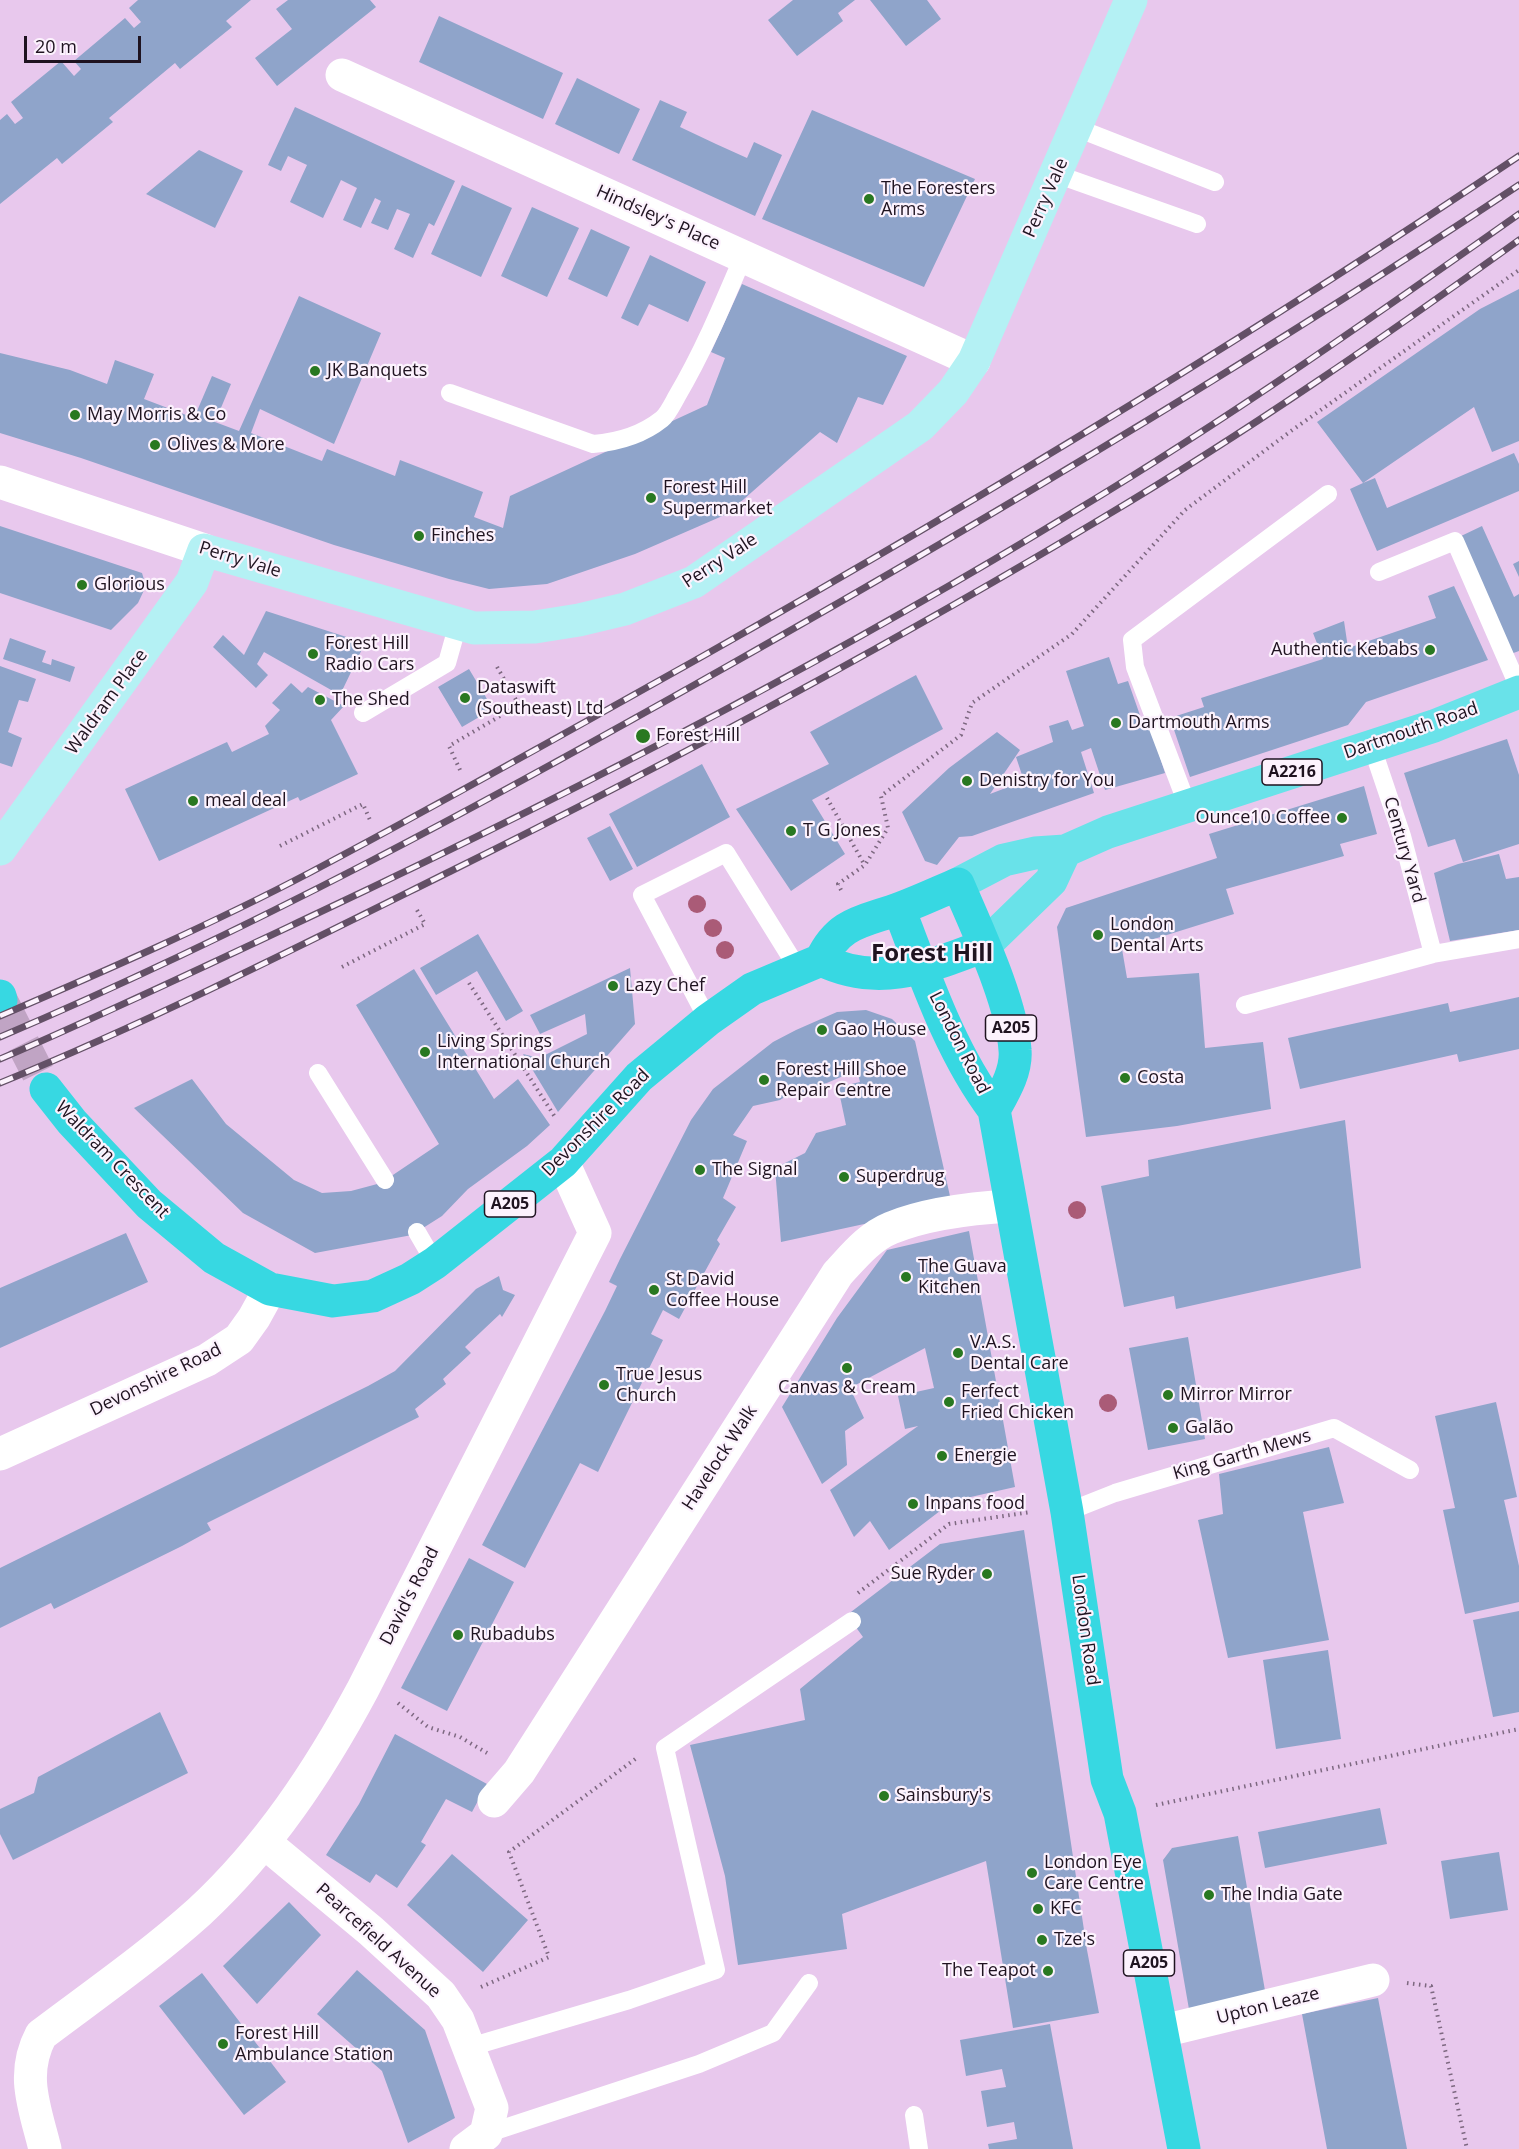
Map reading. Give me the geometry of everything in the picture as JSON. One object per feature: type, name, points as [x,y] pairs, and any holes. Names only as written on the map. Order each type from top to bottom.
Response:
[{"type":"highway","points":[[809,964],[830,942],[854,923],[899,909],[958,884]]},
{"type":"highway","name":"London Road","points":[[958,884],[1004,1002],[1016,1051],[1009,1083],[994,1110]]},
{"type":"highway","name":"London Road","points":[[899,909],[972,1078],[994,1110],[1067,1512],[1107,1779],[1120,1813],[1184,2149]]},
{"type":"highway","points":[[809,964],[863,973],[894,974],[923,969],[984,946]]},
{"type":"highway","name":"Devonshire Road","points":[[270,1289],[333,1301],[373,1296],[410,1279],[435,1263],[569,1155],[639,1077],[708,1020],[752,989],[809,964]]},
{"type":"highway","name":"Waldram Crescent","points":[[46,1089],[72,1122],[150,1204],[214,1258],[270,1289]]},
{"type":"main road","name":"Perry Vale","points":[[204,550],[474,627],[535,627],[579,620],[625,609],[694,582],[920,426],[953,392],[974,361],[1131,0]]},
{"type":"main road","name":"Waldram Place","points":[[0,849],[192,582],[204,550]]},
{"type":"main road","name":"Dartmouth Road","points":[[958,884],[1011,858],[1035,853],[1065,851],[1108,832],[1187,804],[1434,726],[1519,690]]},
{"type":"main road","points":[[984,946],[1051,881],[1065,851]]},
{"type":"street","name":"Hindsley's Place","points":[[342,75],[974,361]]},
{"type":"street","name":"Perry Vale","points":[[0,482],[204,550]]},
{"type":"street","name":"David's Road","points":[[45,2149],[29,2083],[32,2053],[41,2035],[199,1911],[264,1842],[296,1802],[330,1751],[363,1689],[595,1233],[569,1155]]},
{"type":"street","name":"Havelock Walk","points":[[494,1802],[519,1772],[838,1273],[862,1247],[891,1228],[974,1208],[1011,1206]]},
{"type":"street","name":"Devonshire Road","points":[[0,1454],[207,1360],[239,1338],[254,1318],[270,1289]]},
{"type":"street","name":"Pearcefield Avenue","points":[[264,1842],[371,1931],[441,1995],[458,2020],[492,2108],[476,2142]]},
{"type":"street","name":"Upton Leaze","points":[[1163,2031],[1372,1980]]},
{"type":"lane","points":[[1077,128],[1215,182]]},
{"type":"lane","points":[[1056,174],[1197,224]]},
{"type":"lane","points":[[450,393],[593,444],[614,443],[640,432],[664,418],[705,343],[743,257]]},
{"type":"lane","points":[[1187,804],[1135,667],[1132,640],[1328,494]]},
{"type":"lane","points":[[1379,572],[1455,541],[1519,690]]},
{"type":"lane","points":[[363,713],[447,663],[458,624]]},
{"type":"lane","name":"Century Yard","points":[[1372,747],[1402,836],[1433,954]]},
{"type":"lane","points":[[708,1020],[642,895],[726,853],[809,964]]},
{"type":"lane","points":[[1245,1005],[1433,954],[1519,939]]},
{"type":"lane","points":[[318,1073],[385,1180]]},
{"type":"lane","points":[[417,1232],[435,1263]]},
{"type":"lane","name":"King Garth Mews","points":[[1067,1512],[1115,1493],[1334,1428],[1410,1470]]},
{"type":"lane","points":[[470,2047],[628,2000],[716,1970],[666,1748],[852,1621]]},
{"type":"lane","points":[[476,2142],[699,2064],[773,2033],[809,1983]]},
{"type":"lane","points":[[914,2115],[919,2149]]},
{"type":"path","points":[[842,894],[838,884],[865,865],[888,828],[881,796],[961,735],[972,704],[1072,633],[1185,510],[1291,430],[1519,270]]},
{"type":"path","points":[[460,770],[449,746],[519,705]]},
{"type":"path","points":[[827,798],[865,865]]},
{"type":"path","points":[[280,846],[363,804],[370,820]]},
{"type":"path","points":[[342,967],[425,924],[417,910]]},
{"type":"path","points":[[469,983],[569,1155]]},
{"type":"path","points":[[363,1689],[394,1700],[428,1727],[460,1737],[519,1772]]},
{"type":"path","points":[[1120,1813],[1519,1729]]},
{"type":"path","points":[[1372,1980],[1431,1986],[1467,2149]]},
{"type":"building","points":[[138,0],[251,0],[226,21],[232,27],[180,69],[175,63],[109,118],[113,122],[62,164],[57,158],[0,204],[0,120],[7,114],[15,124],[23,118],[11,102],[61,61],[74,76],[81,69],[74,61],[125,18],[134,28],[141,22],[129,8]]},
{"type":"building","points":[[288,0],[370,0],[376,7],[277,86],[255,58],[292,29],[276,9]]},
{"type":"building","points":[[793,0],[855,0],[838,13],[843,21],[797,56],[768,20]]},
{"type":"building","points":[[870,0],[927,0],[941,19],[906,46]]},
{"type":"building","points":[[439,16],[563,73],[543,119],[419,62]]},
{"type":"building","points":[[577,78],[640,109],[619,154],[555,124]]},
{"type":"building","points":[[660,100],[687,112],[680,127],[747,158],[754,142],[782,155],[755,216],[632,160]]},
{"type":"building","points":[[295,107],[455,181],[434,226],[429,223],[413,258],[394,249],[410,214],[397,209],[388,230],[371,223],[381,201],[375,198],[361,228],[343,220],[357,188],[341,180],[323,218],[290,202],[307,165],[288,156],[281,171],[268,165]]},
{"type":"building","name":"The Foresters Arms","points":[[812,110],[975,179],[924,287],[762,219]]},
{"type":"building","points":[[199,150],[243,171],[215,228],[146,194]]},
{"type":"building","points":[[462,185],[512,208],[481,277],[431,254]]},
{"type":"building","points":[[532,207],[579,228],[547,297],[501,276]]},
{"type":"building","points":[[591,229],[630,247],[607,297],[568,279]]},
{"type":"building","points":[[650,255],[706,282],[688,322],[649,304],[638,326],[621,318]]},
{"type":"building","points":[[742,284],[907,356],[883,405],[858,397],[837,443],[820,432],[727,514],[635,554],[547,584],[489,589],[449,579],[334,545],[81,458],[0,433],[0,353],[70,370],[107,384],[115,360],[154,374],[144,399],[194,418],[212,376],[231,384],[215,422],[239,431],[299,296],[381,333],[334,444],[260,409],[251,433],[322,461],[327,449],[395,476],[400,460],[483,492],[474,517],[503,528],[510,496],[707,405],[725,358],[711,352]]},
{"type":"building","points":[[1519,289],[1519,441],[1492,452],[1474,407],[1363,483],[1317,422],[1480,309]]},
{"type":"building","points":[[1514,453],[1519,464],[1519,491],[1377,551],[1350,489],[1375,478],[1387,508]]},
{"type":"building","points":[[0,526],[142,573],[146,586],[138,603],[111,630],[0,593]]},
{"type":"building","points":[[1482,526],[1514,597],[1519,594],[1519,651],[1508,655],[1459,537]]},
{"type":"building","points":[[1519,561],[1519,577],[1513,564]]},
{"type":"building","points":[[1454,586],[1488,660],[1366,702],[1348,725],[1190,777],[1170,718],[1204,707],[1201,698],[1323,659],[1313,633],[1344,621],[1348,648],[1436,618],[1428,596]]},
{"type":"building","name":"Forest Hill Radio Cars","points":[[266,611],[365,643],[340,695],[264,652],[257,664],[268,675],[256,688],[213,647],[223,635],[244,655]]},
{"type":"building","points":[[10,638],[46,651],[42,662],[51,665],[52,659],[75,667],[70,682],[3,659]]},
{"type":"building","points":[[1109,657],[1118,684],[1128,681],[1142,721],[1148,719],[1165,773],[1105,790],[1091,748],[1081,752],[1094,793],[972,836],[959,837],[937,865],[925,861],[902,812],[949,768],[997,732],[1020,750],[990,794],[1024,781],[1016,757],[1053,742],[1049,726],[1068,720],[1072,730],[1084,726],[1066,671]]},
{"type":"building","points":[[0,666],[36,679],[28,702],[19,700],[8,732],[22,738],[12,767],[0,763]]},
{"type":"building","name":"Dataswift (Southeast) Ltd","points":[[469,669],[493,709],[462,727],[438,687]]},
{"type":"building","points":[[916,675],[943,729],[812,800],[845,854],[791,891],[736,809],[829,764],[810,732]]},
{"type":"building","points":[[291,683],[302,693],[308,687],[344,706],[331,720],[358,774],[300,801],[298,797],[159,861],[125,789],[227,742],[232,752],[269,734],[265,726],[280,710],[272,703]]},
{"type":"building","points":[[1507,739],[1519,775],[1519,844],[1463,862],[1455,839],[1428,847],[1404,773]]},
{"type":"building","name":"Forest Hill","points":[[702,764],[730,817],[637,867],[609,814]]},
{"type":"building","points":[[1364,786],[1377,834],[1340,844],[1344,856],[1226,889],[1234,914],[1122,949],[1127,978],[1199,973],[1205,1048],[1263,1042],[1271,1109],[1177,1126],[1086,1137],[1057,927],[1066,908],[1217,858],[1209,834]]},
{"type":"building","points":[[610,826],[633,869],[610,881],[587,838]]},
{"type":"building","points":[[1499,854],[1506,879],[1519,877],[1519,930],[1450,941],[1434,873],[1458,864]]},
{"type":"building","points":[[478,934],[523,1011],[506,1021],[477,971],[436,995],[420,968]]},
{"type":"building","points":[[630,968],[635,1024],[558,1112],[523,1054],[539,1058],[587,1034],[585,1014],[540,1034],[530,1015]]},
{"type":"building","points":[[414,969],[494,1099],[518,1079],[550,1125],[527,1146],[468,1189],[442,1216],[412,1235],[315,1253],[243,1213],[134,1108],[192,1079],[226,1124],[294,1180],[322,1193],[351,1191],[381,1183],[439,1144],[356,1005]]},
{"type":"building","points":[[1519,997],[1519,1049],[1459,1062],[1457,1054],[1300,1089],[1288,1038],[1448,1003],[1450,1012]]},
{"type":"building","points":[[866,1010],[892,1019],[915,1041],[952,1205],[781,1242],[775,1168],[805,1153],[816,1133],[846,1125],[838,1087],[860,1082],[857,1070],[792,1098],[802,1086],[780,1100],[753,1106],[733,1135],[747,1141],[723,1198],[736,1207],[717,1240],[720,1244],[679,1319],[663,1310],[651,1334],[663,1340],[598,1472],[580,1463],[525,1568],[482,1545],[605,1311],[617,1286],[609,1282],[620,1259],[691,1120],[713,1089],[773,1042],[796,1030],[837,1012]]},
{"type":"building","points":[[1345,1120],[1361,1268],[1176,1309],[1174,1296],[1124,1307],[1101,1186],[1149,1176],[1148,1160]]},
{"type":"building","points":[[969,1231],[1015,1487],[953,1501],[889,1550],[870,1521],[854,1537],[830,1490],[918,1426],[905,1429],[898,1396],[934,1388],[925,1348],[850,1388],[864,1418],[845,1431],[847,1465],[822,1484],[782,1407],[837,1318],[887,1250]]},
{"type":"building","points":[[126,1233],[148,1282],[0,1348],[0,1288]]},
{"type":"building","points":[[499,1276],[503,1290],[515,1295],[502,1317],[500,1314],[465,1347],[471,1353],[443,1379],[446,1384],[415,1409],[419,1417],[207,1523],[211,1530],[182,1546],[54,1609],[51,1603],[0,1628],[0,1568],[395,1371],[476,1289]]},
{"type":"building","points":[[1188,1337],[1205,1439],[1148,1450],[1129,1348]]},
{"type":"building","points":[[1496,1402],[1517,1497],[1504,1500],[1519,1566],[1519,1602],[1465,1614],[1443,1510],[1455,1508],[1435,1416]]},
{"type":"building","points":[[1329,1447],[1344,1503],[1303,1512],[1329,1640],[1228,1658],[1198,1520],[1223,1514],[1219,1474]]},
{"type":"building","name":"Sainsbury's","points":[[1024,1530],[1087,1950],[1099,2013],[1013,2028],[986,1861],[842,1914],[847,1949],[738,1965],[725,1876],[690,1745],[805,1720],[800,1689],[863,1637],[847,1615],[940,1544]]},
{"type":"building","name":"Rubadubs","points":[[469,1558],[514,1582],[447,1711],[401,1688]]},
{"type":"building","points":[[1519,1611],[1519,1712],[1493,1717],[1473,1620]]},
{"type":"building","points":[[1328,1650],[1341,1739],[1276,1749],[1263,1660]]},
{"type":"building","points":[[160,1712],[188,1773],[13,1860],[0,1834],[0,1809],[34,1793],[38,1777]]},
{"type":"building","points":[[395,1734],[487,1784],[472,1812],[446,1799],[421,1842],[426,1845],[397,1888],[376,1874],[370,1883],[326,1855],[359,1804]]},
{"type":"building","points":[[1380,1808],[1387,1844],[1265,1868],[1258,1832]]},
{"type":"building","points":[[1238,1836],[1267,2002],[1190,2015],[1163,1860],[1172,1848]]},
{"type":"building","points":[[1499,1852],[1508,1910],[1450,1919],[1441,1861]]},
{"type":"building","points":[[452,1854],[528,1920],[483,1972],[407,1905]]},
{"type":"building","points":[[289,1902],[321,1935],[257,2004],[223,1966]]},
{"type":"building","points":[[357,1970],[425,2030],[455,2118],[408,2143],[382,2071],[317,2014]]},
{"type":"building","name":"Forest Hill Ambulance Station","points":[[202,1973],[286,2082],[244,2115],[159,2006]]},
{"type":"building","points":[[1378,1998],[1407,2149],[1327,2149],[1302,2014]]},
{"type":"building","points":[[1050,2024],[1073,2149],[989,2149],[988,2144],[1017,2139],[1014,2122],[987,2127],[981,2091],[1006,2087],[1002,2069],[966,2076],[960,2040]]},
{"type":"tunnel","points":[[1,1000],[46,1089]]},
{"type":"railway","points":[[0,1016],[157,947],[273,892],[459,792],[703,656],[911,537],[1116,414],[1319,287],[1519,156]]},
{"type":"railway","points":[[0,1037],[277,909],[368,863],[637,717],[827,610],[1127,433],[1226,373],[1519,185]]},
{"type":"railway","points":[[0,1059],[199,969],[415,867],[797,672],[983,566],[1132,476],[1355,329],[1519,214]]},
{"type":"railway","points":[[0,1083],[171,1008],[339,926],[617,787],[863,656],[1104,517],[1210,452],[1366,348],[1519,240]]},
{"type":"place","name":"The Foresters Arms","points":[[869,199]]},
{"type":"place","name":"JK Banquets","points":[[315,371]]},
{"type":"place","name":"May Morris & Co","points":[[75,415]]},
{"type":"place","name":"Olives & More","points":[[155,445]]},
{"type":"place","name":"Forest Hill Supermarket","points":[[651,498]]},
{"type":"place","name":"Finches","points":[[419,536]]},
{"type":"place","name":"Glorious","points":[[82,585]]},
{"type":"place","name":"Authentic Kebabs","points":[[1430,650]]},
{"type":"place","name":"Forest Hill Radio Cars","points":[[313,654]]},
{"type":"place","name":"Dataswift (Southeast) Ltd","points":[[465,698]]},
{"type":"place","name":"The Shed","points":[[320,700]]},
{"type":"place","name":"Dartmouth Arms","points":[[1116,723]]},
{"type":"place","name":"Forest Hill","points":[[643,736]]},
{"type":"place","name":"Denistry for You","points":[[967,781]]},
{"type":"place","name":"meal deal","points":[[193,801]]},
{"type":"place","name":"Ounce10 Coffee","points":[[1342,818]]},
{"type":"place","name":"T G Jones","points":[[791,831]]},
{"type":"place","name":"London Dental Arts","points":[[1098,935]]},
{"type":"place","name":"Lazy Chef","points":[[613,986]]},
{"type":"place","name":"Gao House","points":[[822,1030]]},
{"type":"place","name":"Living Springs International Church","points":[[425,1052]]},
{"type":"place","name":"Costa","points":[[1125,1078]]},
{"type":"place","name":"Forest Hill Shoe Repair Centre","points":[[764,1080]]},
{"type":"place","name":"The Signal","points":[[700,1170]]},
{"type":"place","name":"Superdrug","points":[[844,1177]]},
{"type":"place","name":"The Guava Kitchen","points":[[906,1277]]},
{"type":"place","name":"St David Coffee House","points":[[654,1290]]},
{"type":"place","name":"V.A.S. Dental Care","points":[[958,1353]]},
{"type":"place","name":"Canvas & Cream","points":[[847,1368]]},
{"type":"place","name":"True Jesus Church","points":[[604,1385]]},
{"type":"place","name":"Mirror Mirror","points":[[1168,1395]]},
{"type":"place","name":"Ferfect Fried Chicken","points":[[949,1402]]},
{"type":"place","name":"Galão","points":[[1173,1428]]},
{"type":"place","name":"Energie","points":[[942,1456]]},
{"type":"place","name":"Inpans food","points":[[913,1504]]},
{"type":"place","name":"Sue Ryder","points":[[987,1574]]},
{"type":"place","name":"Rubadubs","points":[[458,1635]]},
{"type":"place","name":"Sainsbury's","points":[[884,1796]]},
{"type":"place","name":"London Eye Care Centre","points":[[1032,1873]]},
{"type":"place","name":"The India Gate","points":[[1209,1895]]},
{"type":"place","name":"KFC","points":[[1038,1909]]},
{"type":"place","name":"Tze's","points":[[1042,1940]]},
{"type":"place","name":"The Teapot","points":[[1048,1971]]},
{"type":"place","name":"Forest Hill Ambulance Station","points":[[223,2044]]},
{"type":"district","name":"Forest Hill","points":[[932,954]]}]
